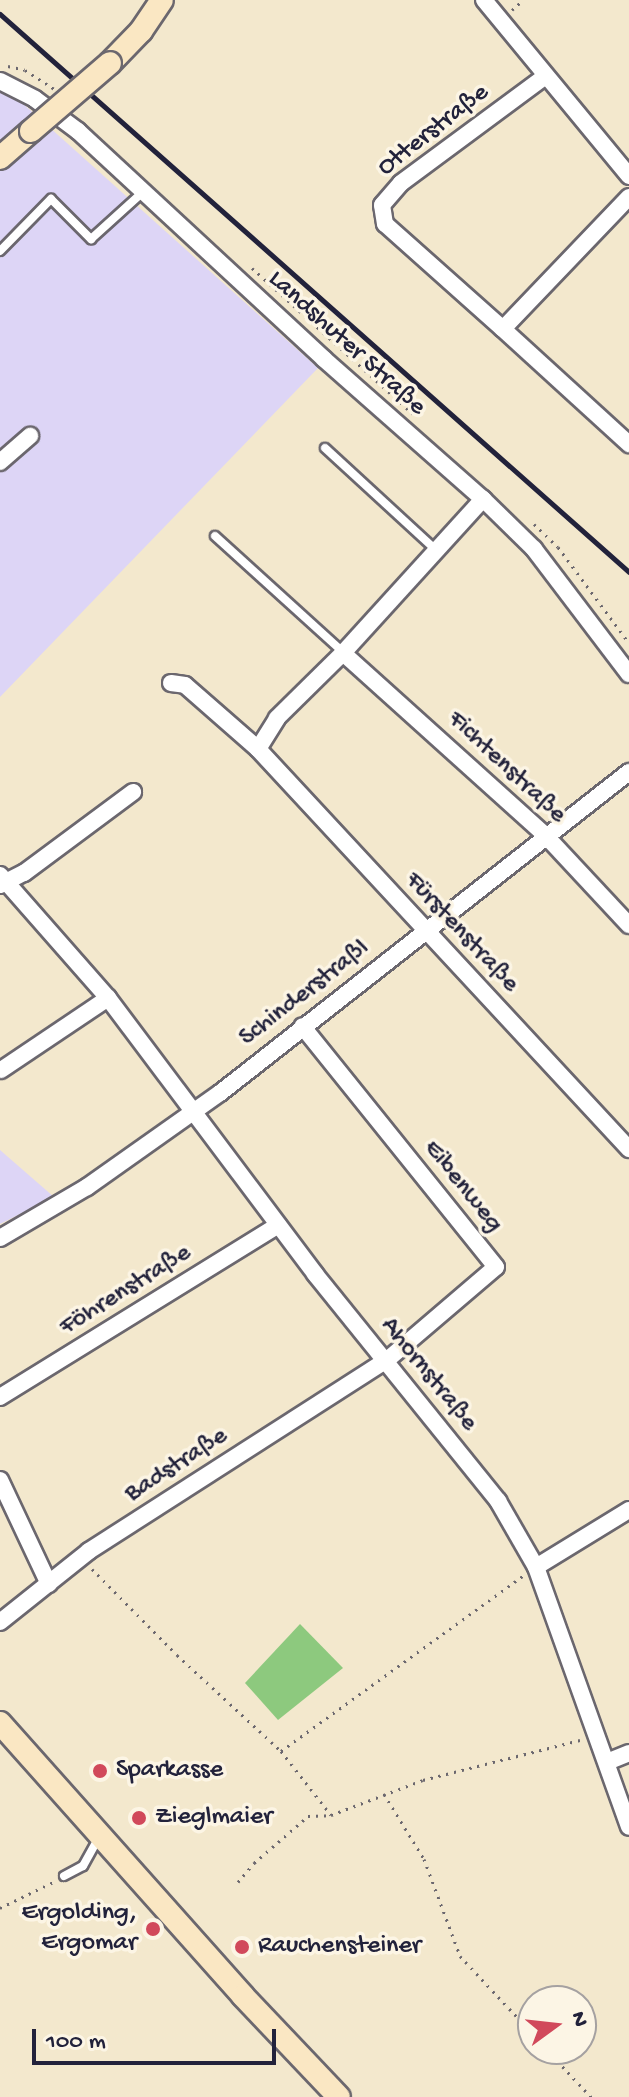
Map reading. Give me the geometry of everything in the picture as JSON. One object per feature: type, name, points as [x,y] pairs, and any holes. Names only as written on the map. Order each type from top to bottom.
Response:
[{"type":"street","points":[[0,158],[110,63],[141,31],[162,0]]},
{"type":"street","points":[[484,0],[544,77],[629,176]]},
{"type":"street","name":"Otterstraße","points":[[503,329],[385,224],[382,205],[401,183],[544,77]]},
{"type":"street","name":"Landshuter Straße","points":[[0,81],[35,99],[78,131],[324,359],[483,499],[544,561],[629,674]]},
{"type":"street","points":[[629,197],[503,329],[629,444]]},
{"type":"street","points":[[0,462],[30,436]]},
{"type":"street","points":[[258,749],[277,718],[343,653],[483,499]]},
{"type":"street","name":"Fichtenstraße","points":[[343,653],[545,835],[629,925]]},
{"type":"street","name":"Fürstenstraße","points":[[171,683],[185,685],[258,749],[629,1149]]},
{"type":"street","name":"Schinderstraßl","points":[[0,1238],[87,1187],[192,1112],[629,772]]},
{"type":"street","name":"Ahornstraße","points":[[133,792],[24,873],[2,881],[108,998],[278,1225],[498,1501],[536,1567],[629,1827]]},
{"type":"street","points":[[1,1070],[108,998]]},
{"type":"street","name":"Eibenweg","points":[[302,1026],[496,1267],[387,1360]]},
{"type":"street","name":"Föhrenstraße","points":[[0,1397],[278,1225]]},
{"type":"street","name":"Badstraße","points":[[0,1622],[81,1557],[387,1360]]},
{"type":"street","points":[[0,1480],[49,1584]]},
{"type":"street","points":[[536,1567],[629,1510]]},
{"type":"street","points":[[0,1723],[99,1837],[339,2097]]},
{"type":"street","points":[[607,1762],[629,1753]]},
{"type":"lane","points":[[0,251],[51,199],[91,239],[144,192]]},
{"type":"lane","points":[[325,448],[436,550]]},
{"type":"lane","points":[[215,536],[343,653]]},
{"type":"lane","points":[[64,1876],[83,1866],[99,1837]]},
{"type":"path","points":[[81,1557],[177,1655],[281,1751],[331,1815]]},
{"type":"path","points":[[281,1751],[536,1567]]},
{"type":"path","points":[[238,1882],[254,1863],[308,1816],[331,1815],[384,1794],[526,1752],[598,1737]]},
{"type":"path","points":[[384,1794],[424,1859],[460,1956],[517,2017]]},
{"type":"path","points":[[0,1908],[64,1876]]},
{"type":"path","points":[[561,2065],[591,2097]]},
{"type":"shaded area","points":[[0,83],[318,368],[0,697]]},
{"type":"shaded area","points":[[0,1150],[54,1197],[0,1224]]},
{"type":"green space","points":[[300,1624],[343,1668],[278,1720],[245,1683]]},
{"type":"railway","points":[[0,14],[629,572]]},
{"type":"place","name":"Sparkasse","points":[[100,1771]]},
{"type":"place","name":"Zieglmaier","points":[[139,1818]]},
{"type":"place","name":"Ergolding, Ergomar","points":[[153,1929]]},
{"type":"place","name":"Rauchensteiner","points":[[242,1947]]}]
